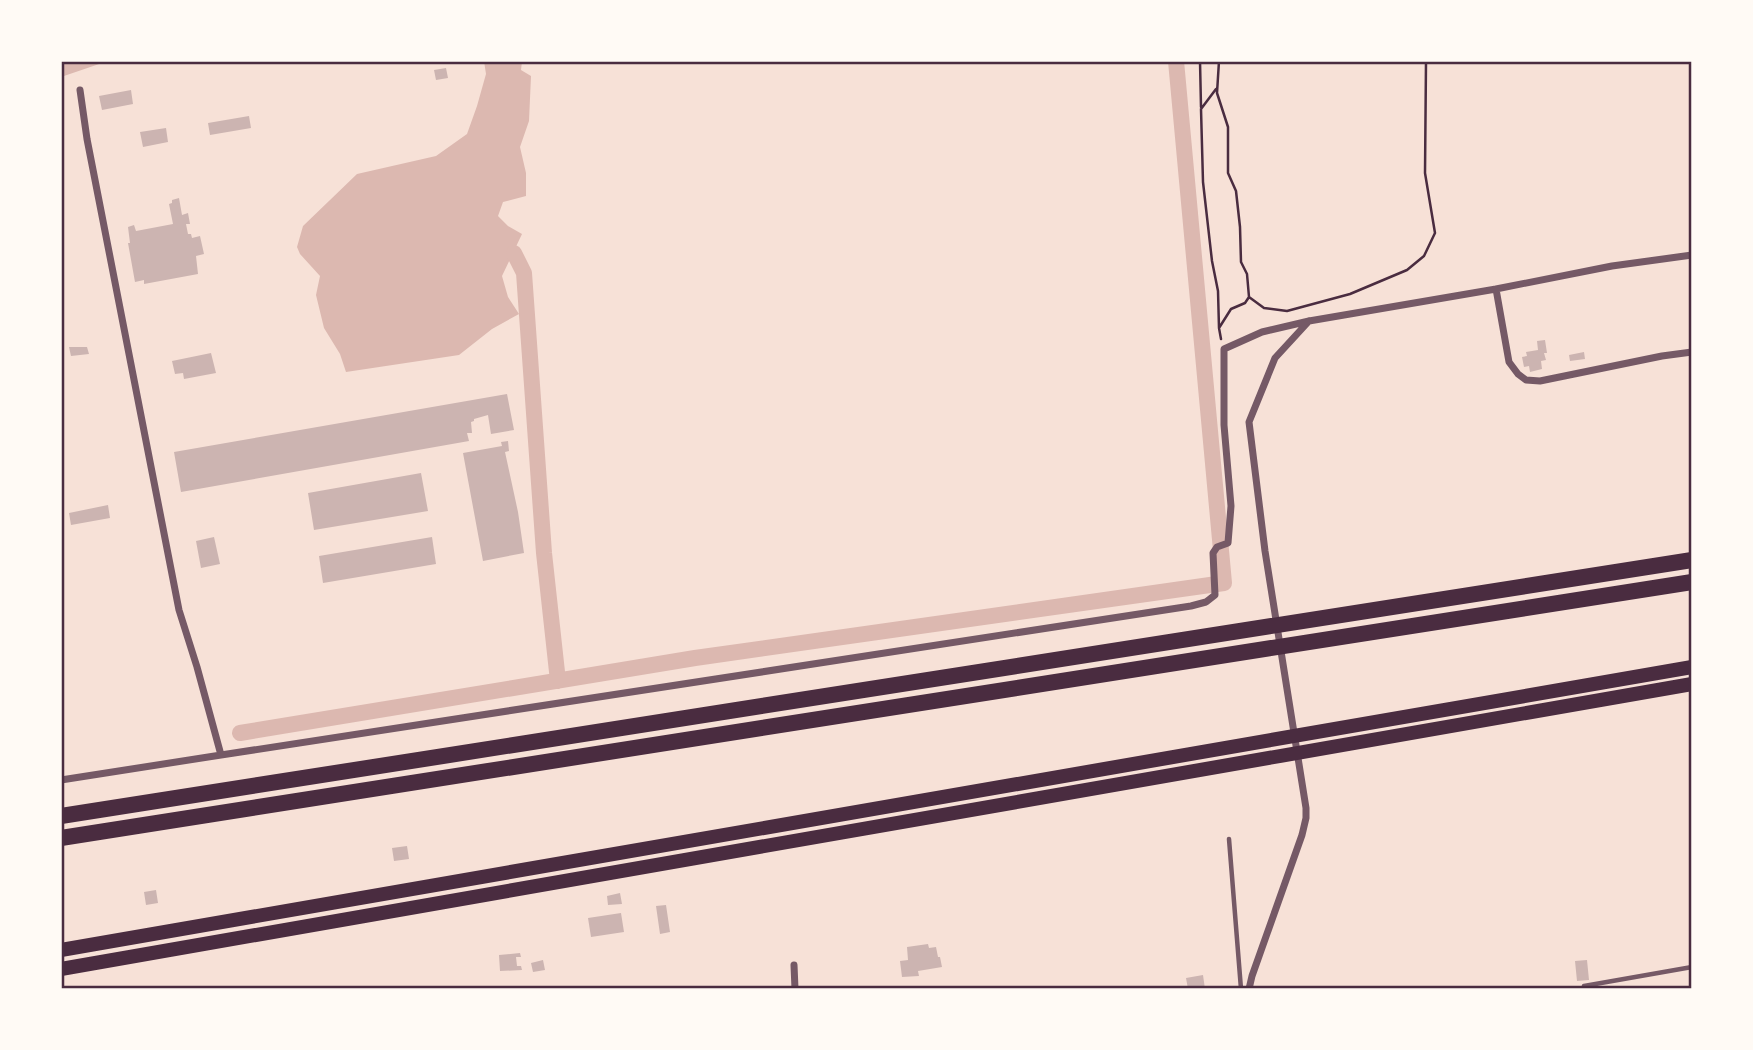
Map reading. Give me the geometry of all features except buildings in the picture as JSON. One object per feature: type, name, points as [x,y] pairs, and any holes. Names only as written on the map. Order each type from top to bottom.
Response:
[{"type":"highway","points":[[61,816],[1692,560]]},
{"type":"highway","points":[[61,838],[1692,582]]},
{"type":"highway","points":[[61,950],[1692,667]]},
{"type":"highway","points":[[61,969],[1692,684]]},
{"type":"street","points":[[80,90],[87,139],[179,610],[220,755]]},
{"type":"street","points":[[61,780],[1206,602],[1215,595],[1213,553],[1217,547],[1228,543],[1231,506],[1224,425],[1224,349],[1262,332],[1309,321],[1612,266],[1692,255]]},
{"type":"street","points":[[1496,289],[1509,362],[1526,380],[1540,382],[1692,352]]},
{"type":"street","points":[[1249,989],[1306,818],[1306,808],[1265,551],[1249,422],[1275,358],[1309,321]]},
{"type":"street","points":[[794,965],[795,989]]},
{"type":"lane","points":[[1229,839],[1241,989]]},
{"type":"lane","points":[[1585,989],[1584,986],[1692,967]]},
{"type":"path","points":[[1200,61],[1203,182],[1218,291],[1219,328],[1224,349]]},
{"type":"path","points":[[1219,61],[1217,93],[1228,127],[1228,173],[1236,191],[1241,262],[1247,274],[1250,297],[1264,308],[1287,311],[1350,294],[1407,270],[1424,256],[1435,233],[1425,173],[1426,61]]},
{"type":"path","points":[[1201,109],[1217,88]]},
{"type":"path","points":[[1219,328],[1231,309],[1245,303],[1250,297]]},
{"type":"shaded area","points":[[61,61],[108,61],[61,77]]},
{"type":"shaded area","points":[[484,61],[522,61],[521,70],[531,76],[529,121],[520,147],[526,173],[526,196],[503,202],[498,216],[522,234],[502,276],[508,297],[519,314],[492,329],[459,355],[346,372],[340,354],[324,328],[316,295],[320,276],[297,247],[303,226],[357,174],[436,156],[467,134],[486,74]]},
{"type":"waterway","points":[[240,733],[695,658],[1224,583],[1176,61]]},
{"type":"waterway","points":[[514,253],[524,273],[544,553],[558,681]]}]
